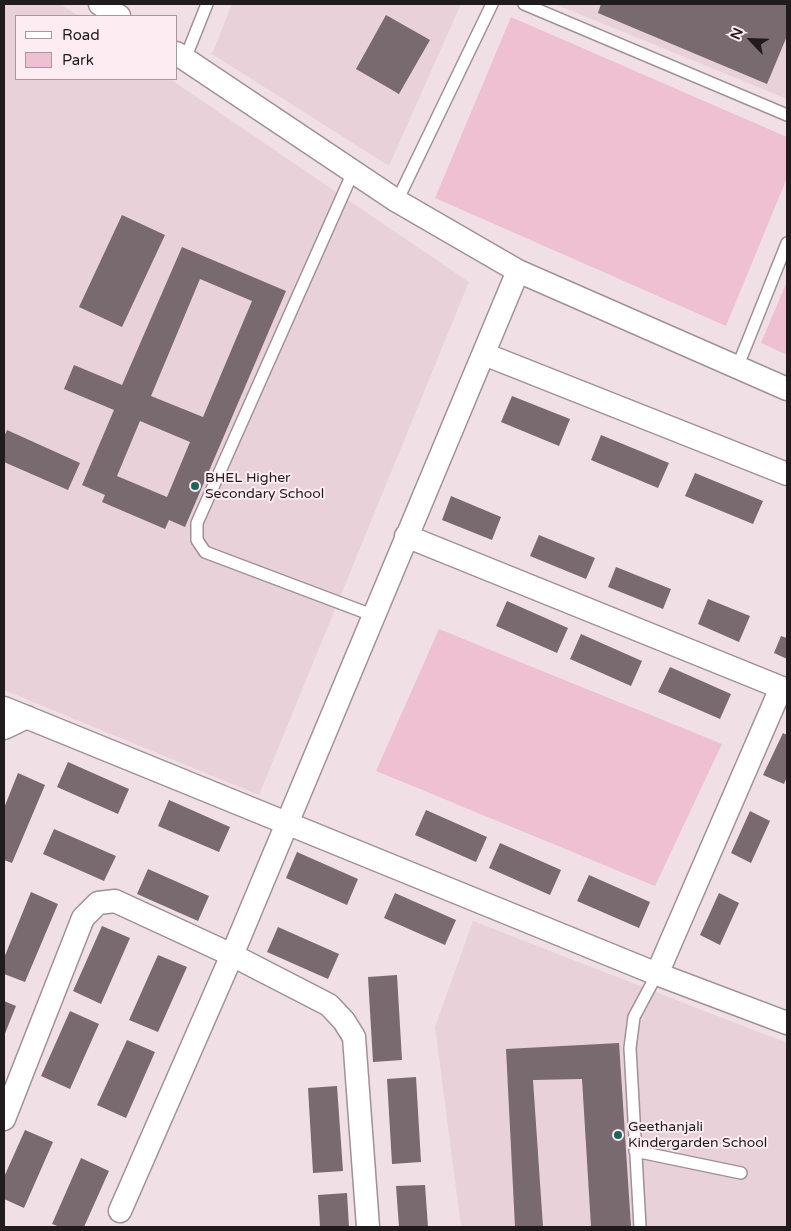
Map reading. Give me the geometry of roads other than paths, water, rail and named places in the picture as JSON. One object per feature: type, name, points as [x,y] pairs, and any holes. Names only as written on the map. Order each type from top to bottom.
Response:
[{"type":"street","points":[[180,56],[397,201],[518,271],[787,389]]},
{"type":"street","points":[[120,1211],[232,955],[372,616],[518,271]]},
{"type":"street","points":[[484,354],[787,474]]},
{"type":"street","points":[[406,536],[784,689],[657,974]]},
{"type":"street","points":[[4,708],[657,974],[787,1023]]},
{"type":"street","points":[[4,728],[27,717]]},
{"type":"street","points":[[4,1119],[83,918],[98,903],[115,901],[232,955],[328,1005],[344,1021],[354,1037],[368,1227]]},
{"type":"lane","points":[[180,56],[207,4]]},
{"type":"lane","points":[[397,201],[492,4]]},
{"type":"lane","points":[[524,4],[787,115]]},
{"type":"lane","points":[[354,172],[197,523],[197,540],[205,552],[372,616]]},
{"type":"lane","points":[[738,368],[787,243]]},
{"type":"lane","points":[[640,1227],[630,1040],[639,1005],[657,974]]},
{"type":"lane","points":[[635,1151],[741,1173]]},
{"type":"place","name":"BHEL Higher Secondary School","points":[[195,486]]},
{"type":"place","name":"Geethanjali Kindergarden School","points":[[618,1135]]}]
